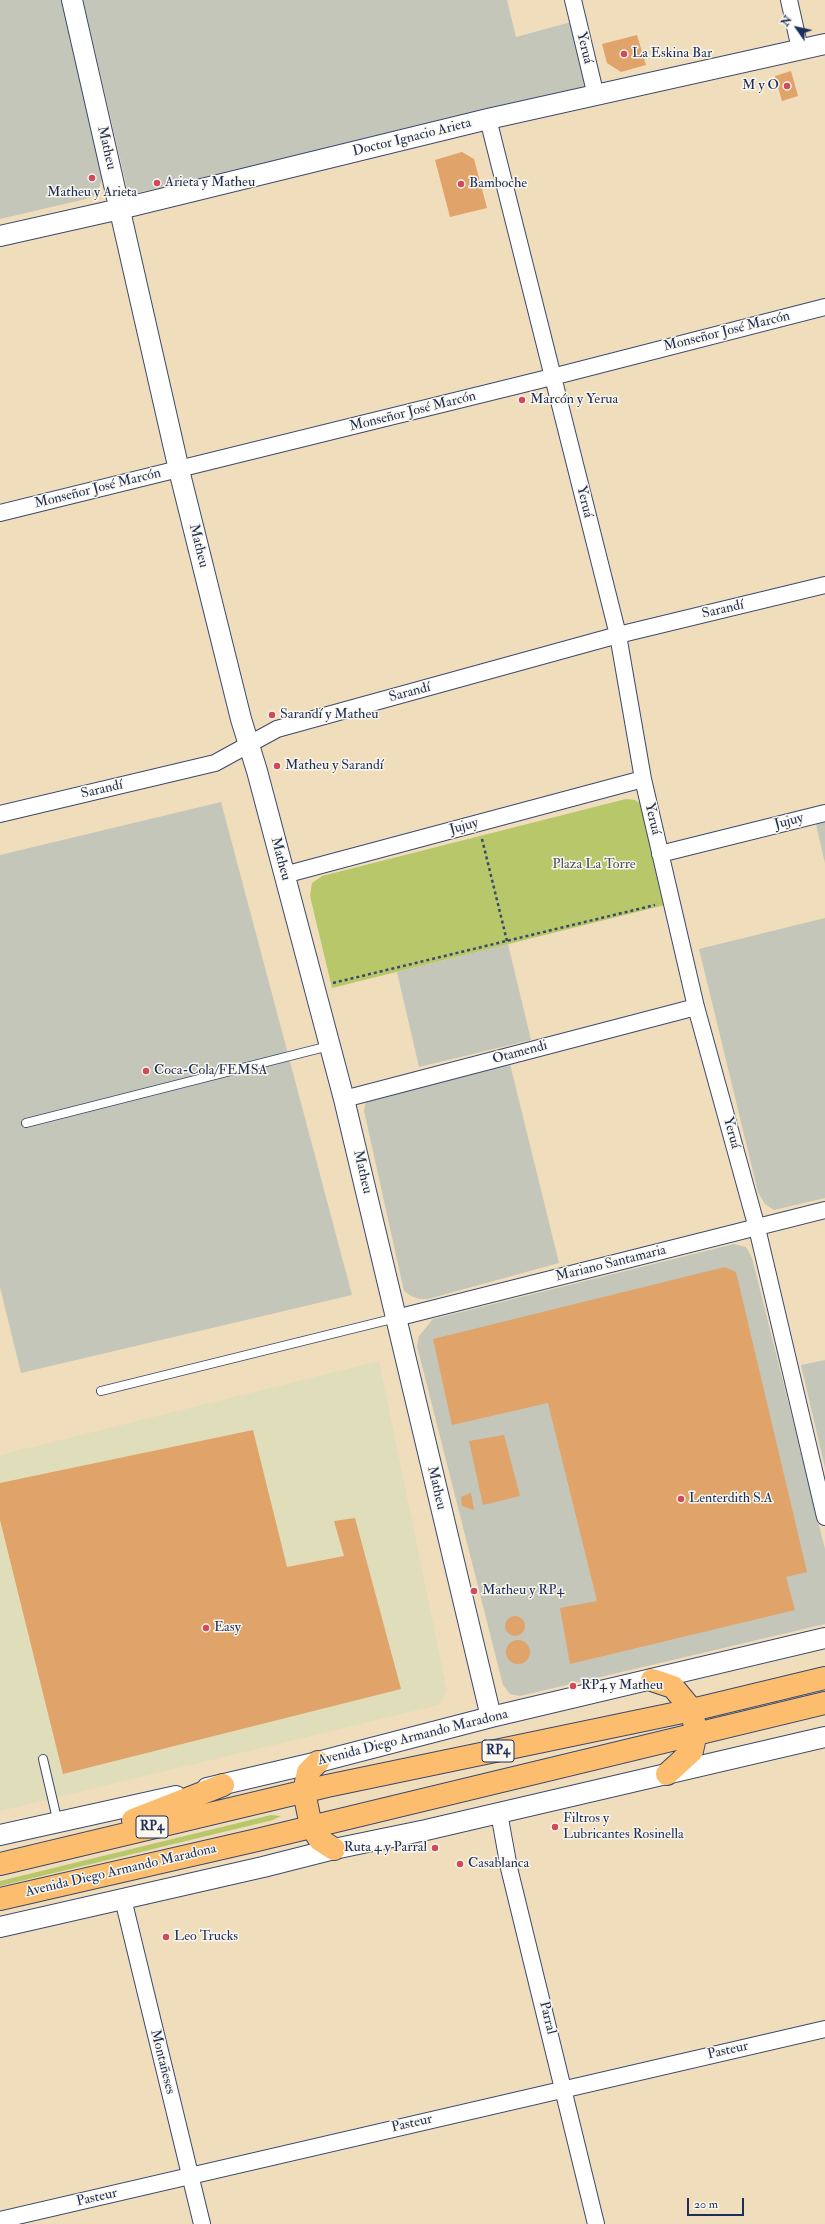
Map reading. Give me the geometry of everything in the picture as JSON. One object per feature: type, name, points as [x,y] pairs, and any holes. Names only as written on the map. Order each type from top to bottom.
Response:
[{"type":"main road","name":"Avenida Diego Armando Maradona","points":[[0,1864],[304,1792],[692,1710],[825,1678]]},
{"type":"main road","points":[[652,1680],[673,1687],[692,1710],[696,1733],[692,1751],[667,1774]]},
{"type":"main road","name":"Avenida Diego Armando Maradona","points":[[0,1899],[257,1840],[825,1703]]},
{"type":"main road","points":[[318,1762],[308,1772],[304,1792],[310,1826],[320,1840],[334,1849]]},
{"type":"main road","points":[[67,1847],[223,1785]]},
{"type":"street","name":"Matheu","points":[[72,0],[179,470],[242,719],[250,744],[344,1099],[491,1717]]},
{"type":"street","name":"Yeruá","points":[[572,0],[596,96]]},
{"type":"street","points":[[789,0],[800,49]]},
{"type":"street","name":"Doctor Ignacio Arieta","points":[[0,236],[120,209],[488,119],[825,44]]},
{"type":"street","name":"Yeruá","points":[[488,119],[618,635],[643,779],[696,1007],[757,1228],[825,1517]]},
{"type":"street","name":"Monseñor José Marcón","points":[[0,513],[552,377],[825,307]]},
{"type":"street","name":"Sarandí","points":[[0,814],[215,763],[277,729],[618,635],[825,585]]},
{"type":"street","name":"Jujuy","points":[[284,875],[643,779]]},
{"type":"street","name":"Jujuy","points":[[660,854],[825,813]]},
{"type":"street","name":"Otamendi","points":[[344,1099],[696,1007]]},
{"type":"street","name":"Mariano Santamaria","points":[[396,1318],[825,1210]]},
{"type":"street","name":"Avenida Diego Armando Maradona","points":[[0,1835],[223,1785],[491,1717],[825,1638]]},
{"type":"street","name":"Avenida Diego Armando Maradona","points":[[0,1927],[825,1737]]},
{"type":"street","name":"Parral","points":[[499,1813],[509,1868],[564,2088],[596,2224]]},
{"type":"street","name":"Montañeses","points":[[122,1899],[202,2224]]},
{"type":"street","name":"Pasteur","points":[[0,2220],[564,2088],[825,2029]]},
{"type":"lane","points":[[26,1123],[330,1046]]},
{"type":"lane","points":[[101,1392],[396,1318]]},
{"type":"lane","points":[[43,1759],[58,1823]]},
{"type":"path","points":[[481,836],[507,941]]},
{"type":"path","points":[[331,983],[657,904]]},
{"type":"shaded area","points":[[0,0],[64,0],[104,174],[97,193],[90,198],[0,219]]},
{"type":"shaded area","points":[[83,0],[507,0],[516,37],[575,21],[586,83],[577,95],[136,193],[127,188]]},
{"type":"shaded area","name":"Coca-Cola/FEMSA","points":[[221,802],[352,1295],[21,1373],[0,1287],[0,855]]},
{"type":"shaded area","points":[[825,818],[825,863],[815,820]]},
{"type":"shaded area","points":[[825,918],[825,1198],[774,1210],[765,1204],[758,1192],[699,949]]},
{"type":"shaded area","points":[[508,944],[531,1040],[419,1067],[397,972]]},
{"type":"shaded area","points":[[510,1064],[559,1263],[428,1299],[419,1299],[411,1296],[404,1291],[364,1111],[365,1104],[369,1099]]},
{"type":"shaded area","name":"Lenterdith S.A","points":[[734,1244],[746,1247],[752,1258],[825,1549],[825,1624],[520,1696],[510,1694],[503,1685],[417,1346],[419,1336],[433,1319]]},
{"type":"shaded area","points":[[825,1360],[825,1468],[801,1365]]},
{"type":"shaded area","name":"Easy","points":[[379,1361],[447,1691],[439,1705],[0,1811],[0,1455]]},
{"type":"green space","name":"Plaza La Torre","points":[[626,799],[635,800],[641,804],[665,905],[332,988],[310,896],[312,883],[322,876]]},
{"type":"green space","points":[[271,1815],[281,1816],[273,1820],[0,1886],[0,1881]]},
{"type":"building","name":"La Eskina Bar","points":[[637,35],[646,65],[621,72],[607,63],[602,44]]},
{"type":"building","name":"M y O","points":[[791,71],[798,96],[782,101],[775,76]]},
{"type":"building","name":"Bamboche","points":[[462,152],[474,159],[487,208],[450,217],[435,160]]},
{"type":"building","name":"Lenterdith S.A","points":[[725,1267],[736,1272],[807,1572],[786,1577],[795,1610],[570,1664],[560,1608],[597,1601],[548,1403],[452,1425],[433,1339]]},
{"type":"building","name":"Easy","points":[[253,1430],[287,1567],[344,1556],[334,1521],[355,1518],[401,1689],[63,1774],[0,1520],[0,1483]]},
{"type":"building","points":[[504,1435],[520,1496],[483,1505],[469,1441]]},
{"type":"building","points":[[471,1493],[474,1510],[462,1506],[461,1497]]},
{"type":"building","points":[[515,1616],[522,1619],[525,1626],[522,1633],[515,1636],[508,1633],[505,1626],[508,1619]]},
{"type":"building","points":[[518,1640],[527,1643],[530,1652],[527,1661],[518,1664],[509,1661],[506,1652],[509,1643]]},
{"type":"place","name":"La Eskina Bar","points":[[624,54]]},
{"type":"place","name":"M y O","points":[[787,86]]},
{"type":"place","name":"Matheu y Arieta","points":[[92,178]]},
{"type":"place","name":"Arieta y Matheu","points":[[157,183]]},
{"type":"place","name":"Bamboche","points":[[461,184]]},
{"type":"place","name":"Marcón y Yerua","points":[[522,400]]},
{"type":"place","name":"Sarandí y Matheu","points":[[272,715]]},
{"type":"place","name":"Matheu y Sarandí","points":[[277,766]]},
{"type":"place","name":"Coca-Cola/FEMSA","points":[[146,1071]]},
{"type":"place","name":"Lenterdith S.A","points":[[681,1499]]},
{"type":"place","name":"Matheu y RP4","points":[[474,1591]]},
{"type":"place","name":"Easy","points":[[206,1628]]},
{"type":"place","name":"RP4 y Matheu","points":[[573,1686]]},
{"type":"place","name":"Filtros y Lubricantes Rosinella","points":[[555,1827]]},
{"type":"place","name":"Ruta 4 y Parral","points":[[435,1848]]},
{"type":"place","name":"Casablanca","points":[[460,1864]]},
{"type":"place","name":"Leo Trucks","points":[[166,1937]]}]
